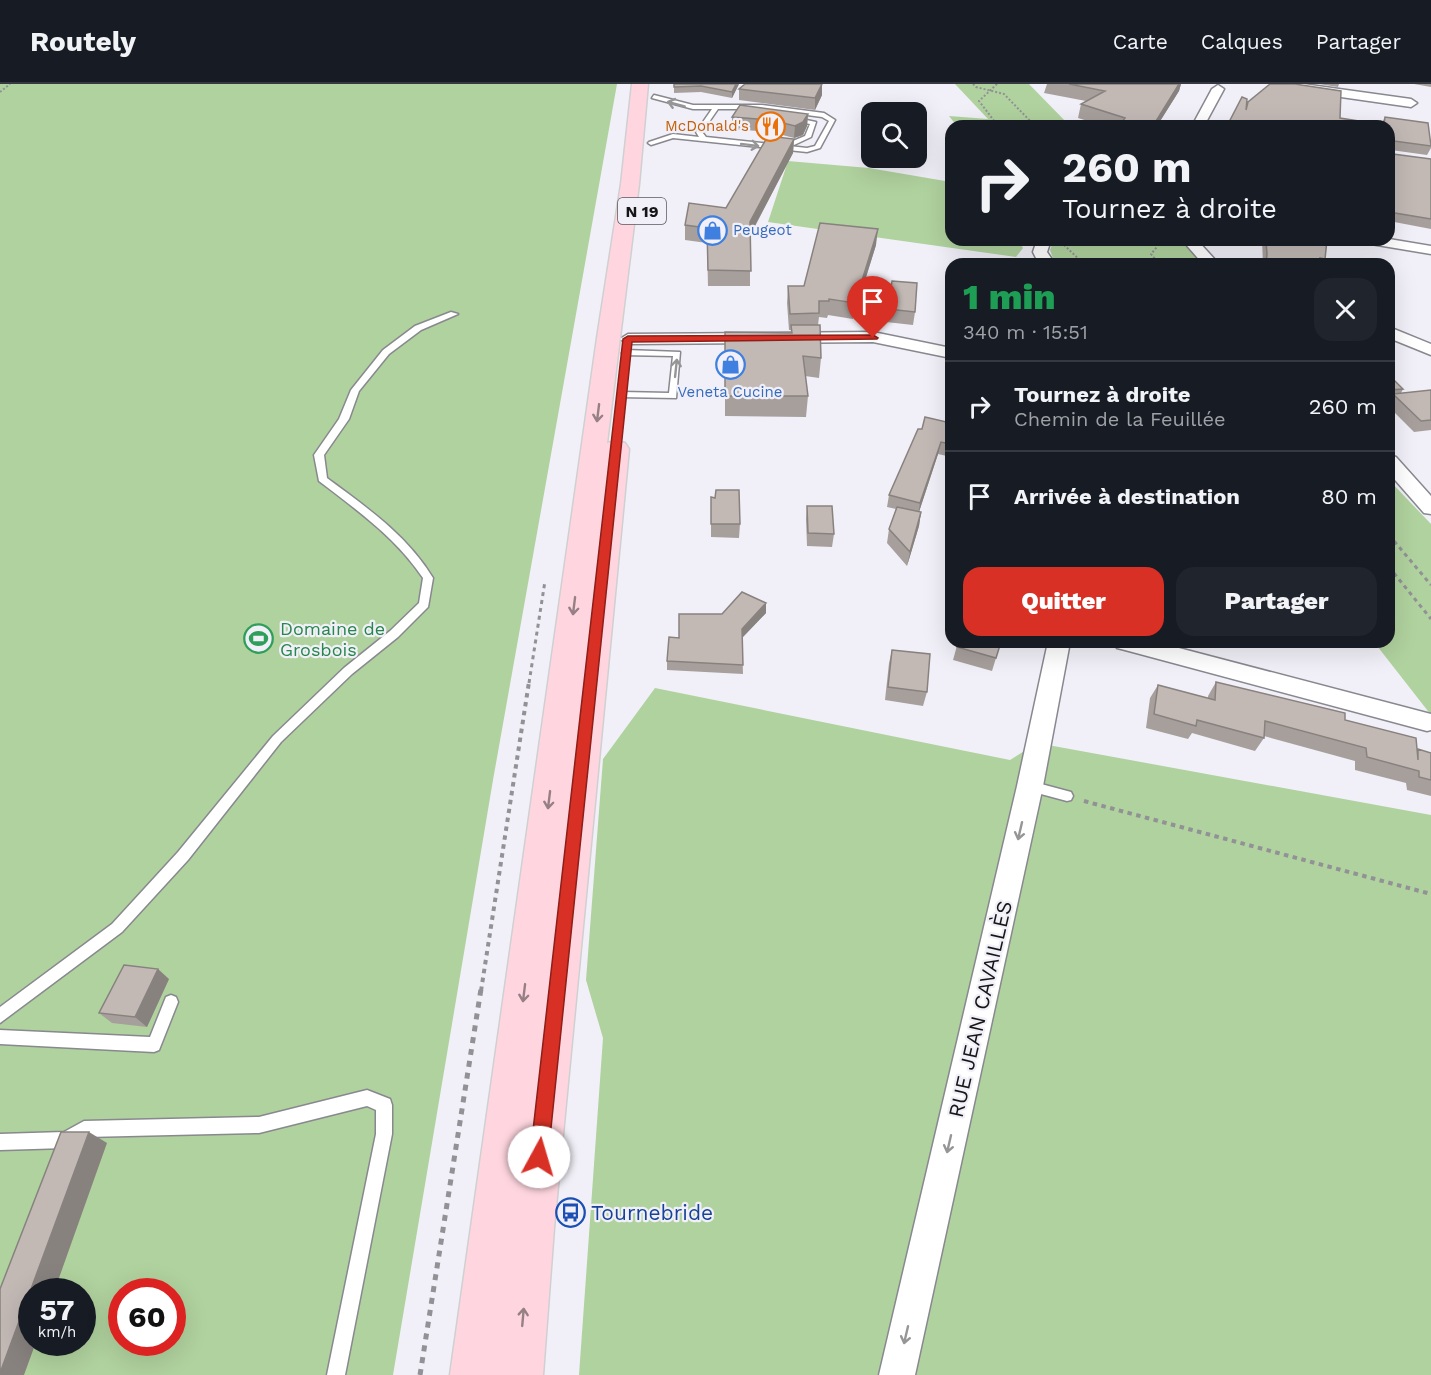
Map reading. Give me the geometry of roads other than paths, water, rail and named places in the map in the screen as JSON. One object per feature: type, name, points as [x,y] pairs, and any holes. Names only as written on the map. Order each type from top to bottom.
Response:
[{"type":"main road","name":"N 19","points":[[518,1375],[531,1228],[651,143],[650,88]]},
{"type":"main road","name":"N 19","points":[[475,1375],[608,338],[630,184],[650,88]]},
{"type":"street","points":[[1278,84],[1411,103]]},
{"type":"street","points":[[1200,120],[1212,87],[1231,88]]},
{"type":"street","points":[[1395,244],[1431,250]]},
{"type":"street","points":[[1194,246],[1206,258]]},
{"type":"street","points":[[629,328],[873,338],[945,352]]},
{"type":"street","points":[[1395,335],[1431,350]]},
{"type":"street","points":[[1395,469],[1431,508]]},
{"type":"street","name":"RUE JEAN CAVAILLÈS","points":[[897,1375],[1030,786],[1058,648]]},
{"type":"street","points":[[1148,648],[1427,722]]},
{"type":"lane","points":[[650,88],[681,105],[762,107],[824,115],[832,120],[818,147],[807,150],[674,136],[651,143]]},
{"type":"lane","points":[[719,107],[754,116]]},
{"type":"lane","points":[[704,138],[699,132],[719,107]]},
{"type":"lane","points":[[704,138],[731,134],[794,143],[808,137],[814,123],[788,119]]},
{"type":"lane","points":[[777,137],[794,143]]},
{"type":"lane","points":[[0,1016],[117,928],[183,856],[277,739],[348,671],[394,634],[424,604],[428,578],[415,556],[378,521],[322,479],[319,455],[344,419],[355,390],[386,352],[418,328],[454,314]]},
{"type":"lane","points":[[622,395],[673,396],[677,354],[629,328]]},
{"type":"lane","points":[[1030,786],[1066,796]]},
{"type":"lane","points":[[0,1037],[154,1045],[171,1002]]},
{"type":"lane","points":[[0,1142],[66,1140],[84,1129],[259,1125],[367,1098],[384,1105],[384,1134],[336,1375]]},
{"type":"lane","points":[[52,1162],[60,1140]]},
{"type":"place","name":"McDonald's","points":[[770,126]]},
{"type":"place","name":"Peugeot","points":[[712,230]]},
{"type":"place","name":"Veneta Cucine","points":[[730,365]]},
{"type":"place","name":"Domaine de Grosbois","points":[[259,638]]},
{"type":"place","name":"Tournebride","points":[[570,1212]]}]
